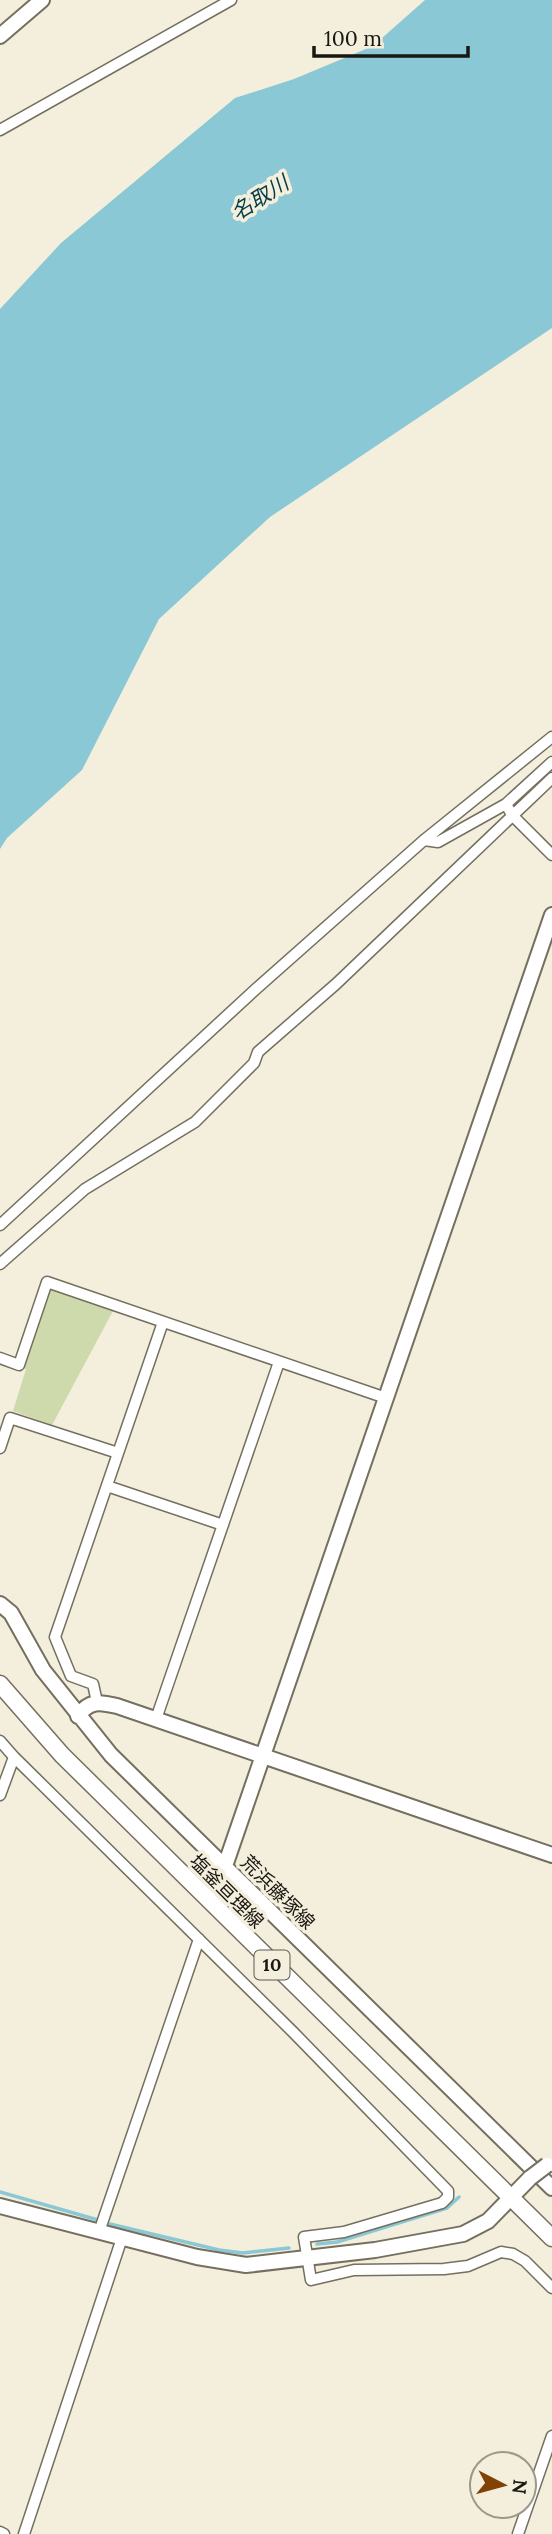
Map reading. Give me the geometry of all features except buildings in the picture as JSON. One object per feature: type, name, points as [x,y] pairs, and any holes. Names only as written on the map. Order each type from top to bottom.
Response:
[{"type":"main road","name":"塩釜亘理線","points":[[0,1684],[72,1765],[552,2238]]},
{"type":"street","points":[[0,36],[42,0]]},
{"type":"street","points":[[0,130],[231,0]]},
{"type":"street","points":[[0,122],[18,119]]},
{"type":"street","points":[[0,1225],[257,988],[424,840],[552,737]]},
{"type":"street","points":[[424,840],[438,842],[506,804],[552,762]]},
{"type":"street","points":[[0,1264],[85,1189],[195,1122],[254,1063],[258,1052],[336,984],[552,778]]},
{"type":"street","points":[[506,804],[512,815],[552,855]]},
{"type":"street","points":[[225,1866],[552,915]]},
{"type":"street","points":[[0,1358],[19,1365],[47,1282],[386,1398]]},
{"type":"street","points":[[97,1702],[93,1684],[71,1676],[55,1637],[163,1322]]},
{"type":"street","points":[[156,1719],[279,1362]]},
{"type":"street","points":[[0,1448],[10,1418],[118,1453]]},
{"type":"street","points":[[107,1486],[223,1525]]},
{"type":"street","name":"荒浜藤塚線","points":[[0,1604],[11,1613],[43,1670],[110,1755],[552,2188]]},
{"type":"street","points":[[78,1716],[89,1705],[97,1702],[156,1719],[552,1855]]},
{"type":"street","points":[[0,1741],[448,2191],[448,2197],[442,2203],[344,2232],[304,2237],[305,2258],[311,2280],[354,2270],[444,2270],[468,2266],[501,2252],[513,2254],[524,2261],[552,2288]]},
{"type":"street","points":[[0,1795],[14,1757]]},
{"type":"street","points":[[99,2232],[199,1939]]},
{"type":"street","points":[[0,2206],[226,2264],[246,2265],[463,2234],[488,2221],[530,2178],[550,2164]]},
{"type":"street","points":[[24,2534],[122,2238]]},
{"type":"street","points":[[518,2534],[552,2436]]},
{"type":"green space","points":[[51,1287],[114,1309],[52,1425],[13,1411],[26,1369],[23,1368]]},
{"type":"water","name":"名取川","points":[[425,0],[552,0],[552,328],[270,517],[159,619],[82,770],[7,838],[0,849],[0,309],[61,243],[235,98],[294,79],[373,46]]},
{"type":"waterway","points":[[0,2192],[98,2220]]},
{"type":"waterway","points":[[317,2244],[337,2242],[447,2208],[459,2197]]},
{"type":"waterway","points":[[110,2224],[219,2250],[243,2253],[289,2248]]}]
